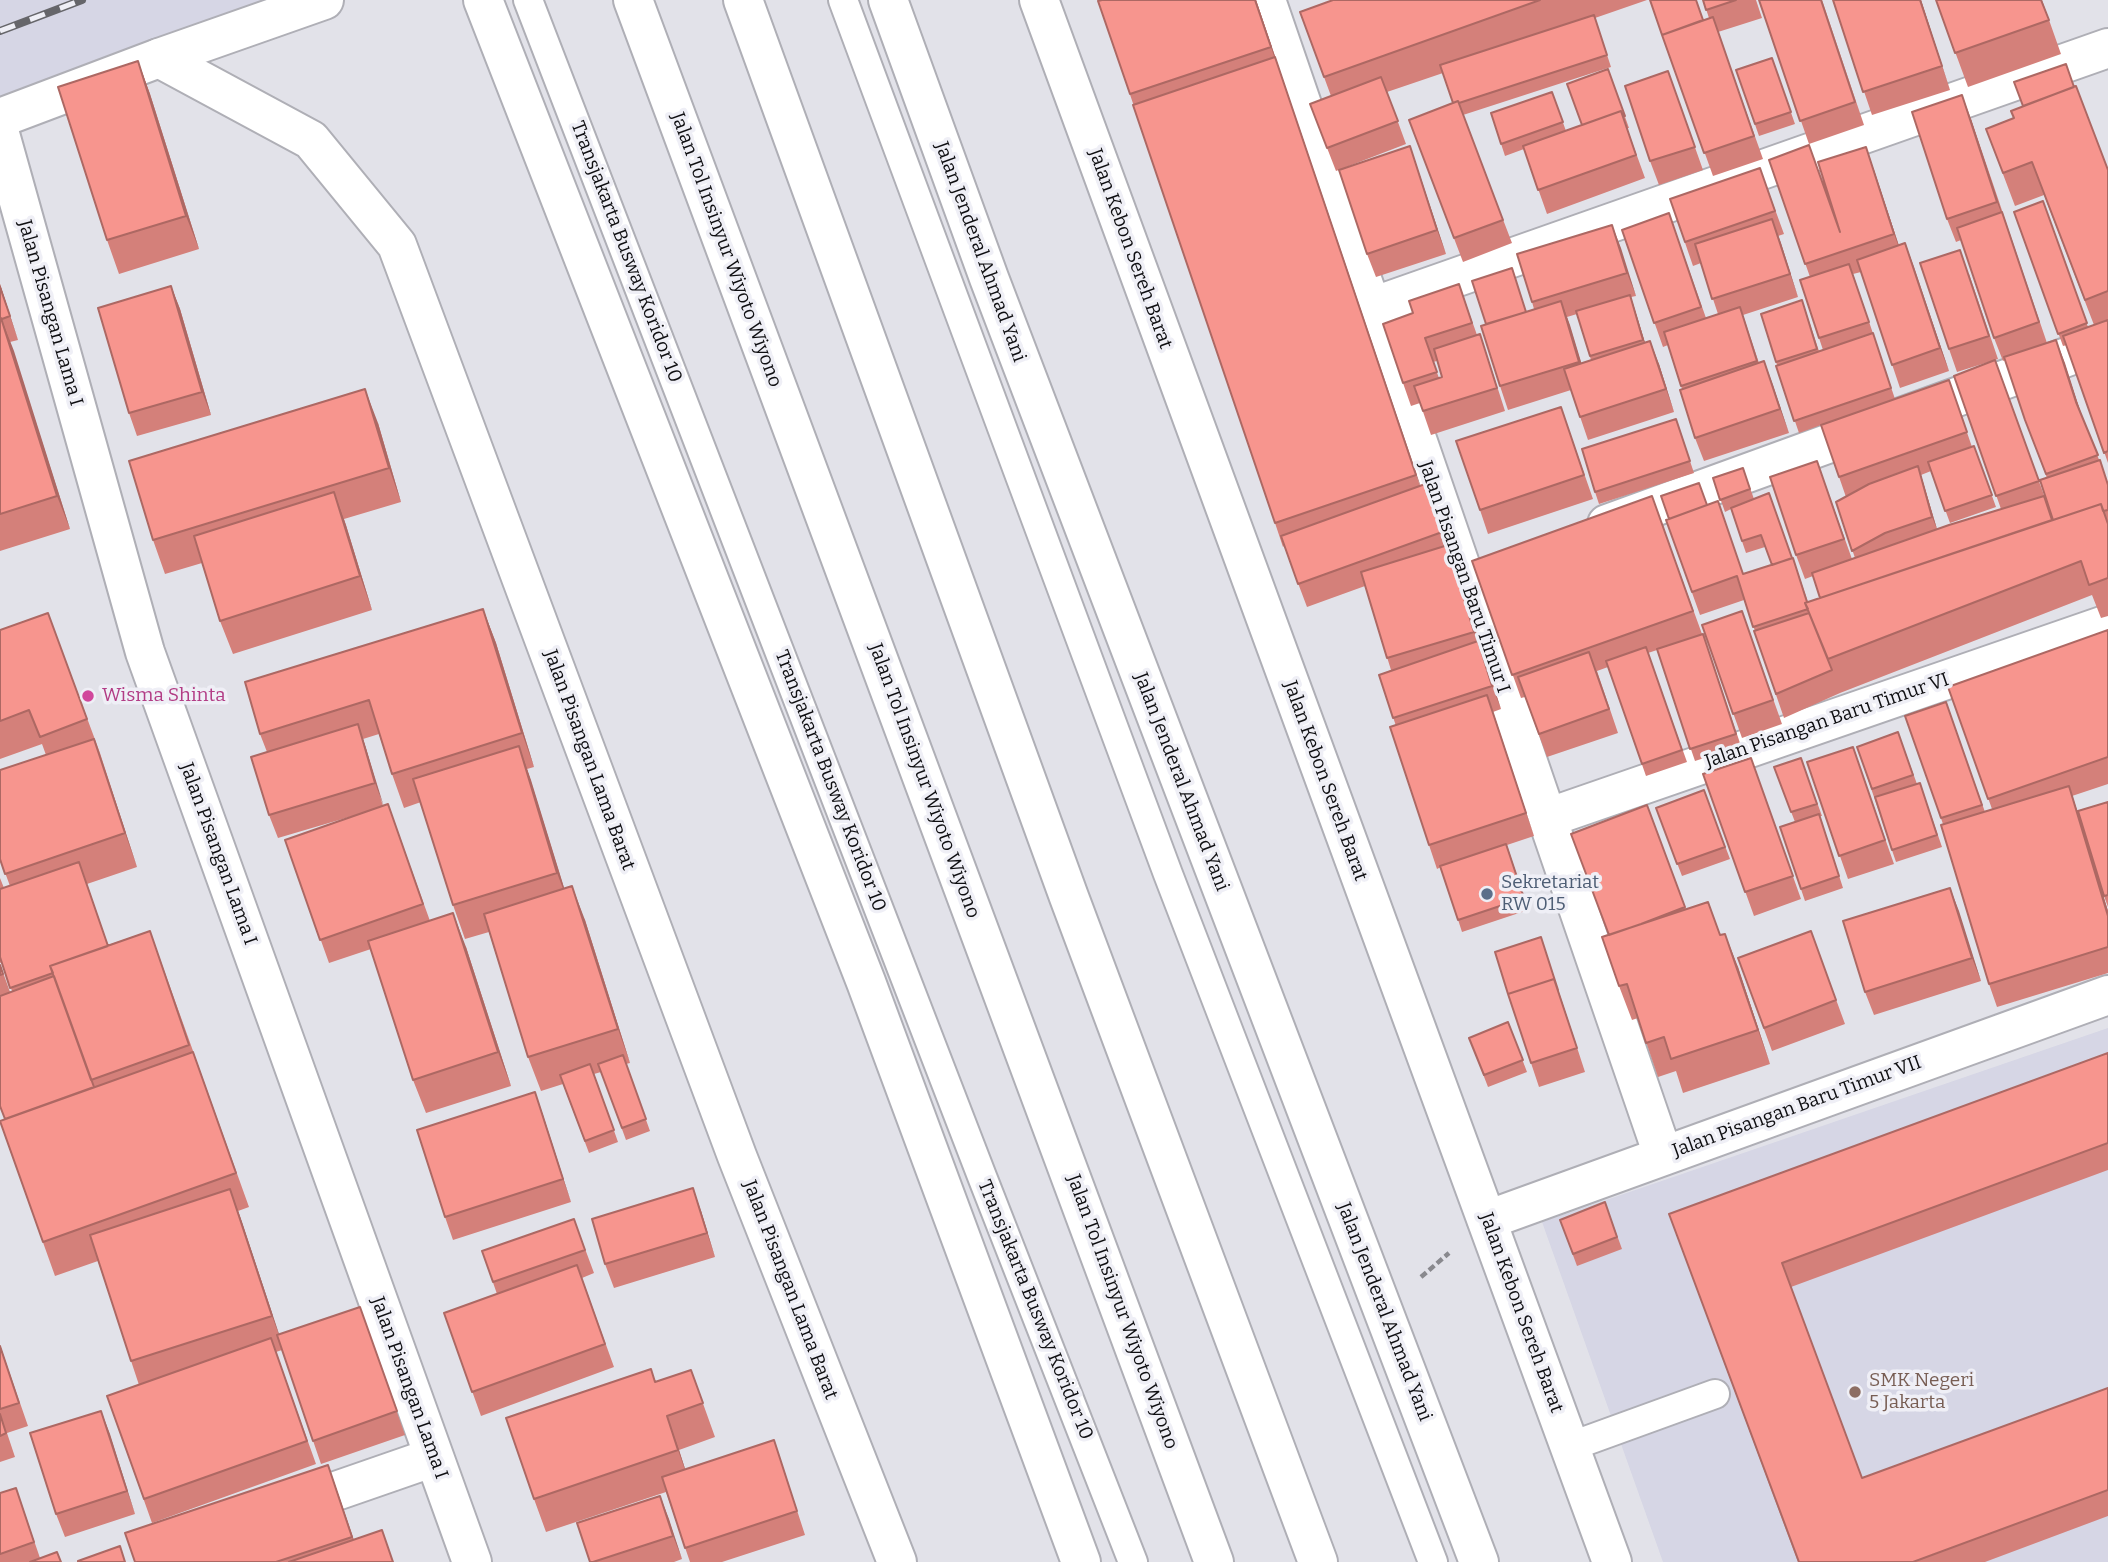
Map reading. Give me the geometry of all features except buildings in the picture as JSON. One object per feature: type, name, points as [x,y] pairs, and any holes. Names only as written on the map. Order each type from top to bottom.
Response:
[{"type":"main road","points":[[0,118],[324,0]]},
{"type":"main road","name":"Jalan Tol Insinyur Wiyoto Wiyono","points":[[633,0],[1214,1562]]},
{"type":"main road","points":[[743,0],[1069,897],[1318,1562]]},
{"type":"main road","name":"Jalan Jenderal Ahmad Yani","points":[[888,0],[989,278],[1479,1562]]},
{"type":"main road","name":"Jalan Kebon Sereh Barat","points":[[1039,0],[1612,1562]]},
{"type":"main road","points":[[487,10],[866,982],[1081,1562]]},
{"type":"main road","name":"Jalan Pisangan Baru Timur I","points":[[1284,14],[1372,307],[1477,571],[1547,818],[1664,1155]]},
{"type":"main road","points":[[1372,307],[2108,48]]},
{"type":"main road","name":"Jalan Pisangan Lama Barat","points":[[159,58],[311,140],[397,245],[737,1156],[897,1562]]},
{"type":"main road","name":"Jalan Pisangan Lama I","points":[[0,134],[145,652],[472,1562]]},
{"type":"main road","points":[[1569,537],[2108,342]]},
{"type":"main road","name":"Jalan Pisangan Baru Timur VI","points":[[1547,818],[2108,624]]},
{"type":"main road","name":"Jalan Pisangan Baru Timur VII","points":[[1487,1220],[2108,996]]},
{"type":"main road","points":[[251,1521],[434,1457]]},
{"type":"lane","points":[[843,0],[1168,874],[1433,1562]]},
{"type":"lane","name":"Transjakarta Busway Koridor 10","points":[[530,4],[1133,1562]]},
{"type":"lane","points":[[1569,1447],[1715,1394]]},
{"type":"path","points":[[1383,1309],[1487,1220]]},
{"type":"shaded area","points":[[0,0],[295,0],[0,112]]},
{"type":"shaded area","name":"SMK Negeri 5 Jakarta","points":[[2108,1028],[2108,1562],[1663,1562],[1542,1222]]},
{"type":"railway","points":[[0,31],[82,0]]},
{"type":"place","name":"Wisma Shinta","points":[[88,696]]},
{"type":"place","name":"Sekretariat RW 015","points":[[1487,894]]},
{"type":"place","name":"SMK Negeri 5 Jakarta","points":[[1855,1392]]}]
